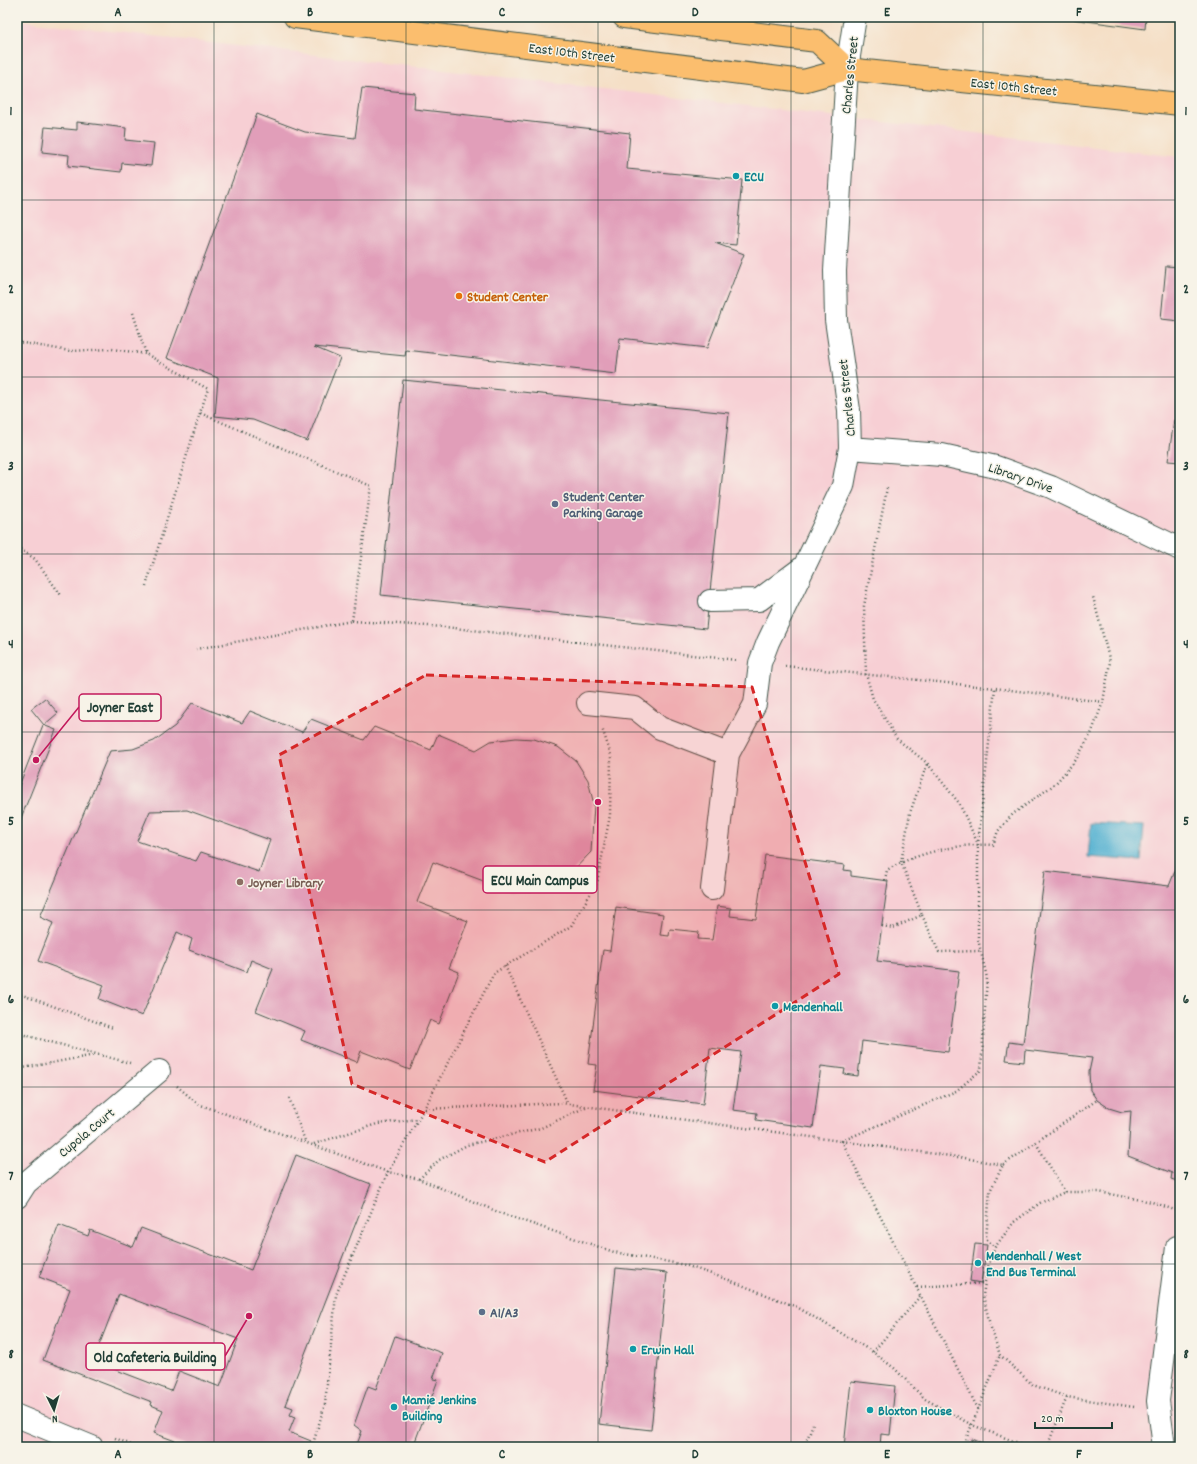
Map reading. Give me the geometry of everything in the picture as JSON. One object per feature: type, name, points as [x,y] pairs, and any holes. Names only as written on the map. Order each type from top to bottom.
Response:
[{"type":"main road","name":"East 10th Street","points":[[294,17],[803,81],[847,69],[1180,104]]},
{"type":"main road","points":[[624,17],[694,21],[817,41],[847,69]]},
{"type":"street","name":"Charles Street","points":[[728,754],[756,704],[760,663],[768,642],[843,486],[850,448],[849,410],[836,320],[835,272],[847,69],[855,17]]},
{"type":"street","name":"Library Drive","points":[[850,448],[942,455],[996,467],[1051,487],[1180,549]]},
{"type":"street","points":[[710,600],[760,600],[806,565]]},
{"type":"street","points":[[588,703],[635,708],[660,728],[728,754],[712,889]]},
{"type":"street","name":"Cupola Court","points":[[17,1196],[26,1183],[159,1071]]},
{"type":"street","points":[[1164,1447],[1158,1401],[1179,1247]]},
{"type":"street","points":[[17,1416],[92,1447]]},
{"type":"path","points":[[133,313],[146,354]]},
{"type":"path","points":[[17,342],[70,350],[112,349],[146,354],[208,389],[146,586]]},
{"type":"path","points":[[200,413],[371,486],[352,622]]},
{"type":"path","points":[[887,488],[864,606],[866,674],[873,699],[896,739],[927,763],[959,803],[978,844]]},
{"type":"path","points":[[17,547],[35,559],[61,595]]},
{"type":"path","points":[[885,880],[887,870],[901,862],[960,846],[978,844],[992,845],[998,831],[1013,814],[1055,784],[1075,761],[1091,734],[1103,702],[1110,662],[1093,597]]},
{"type":"path","points":[[196,648],[352,622],[446,627],[737,660]]},
{"type":"path","points":[[781,666],[995,688],[1103,702]]},
{"type":"path","points":[[842,1141],[956,1090],[981,1070],[987,978],[978,939],[978,844],[995,688]]},
{"type":"path","points":[[312,1447],[325,1404],[336,1295],[388,1172],[424,1109],[494,973],[571,926],[597,883],[610,815],[611,755],[603,730]]},
{"type":"path","points":[[927,763],[910,813],[901,862],[922,915],[939,952],[980,951]]},
{"type":"path","points":[[882,926],[893,928],[922,915]]},
{"type":"path","points":[[505,966],[569,1104]]},
{"type":"path","points":[[17,993],[113,1028]]},
{"type":"path","points":[[17,1033],[159,1071],[198,1104],[314,1144],[388,1172],[419,1179],[503,1214],[614,1252],[684,1265],[729,1280],[797,1307],[873,1352],[894,1368],[925,1399],[972,1425],[1029,1447]]},
{"type":"path","points":[[17,1069],[96,1054]]},
{"type":"path","points":[[289,1098],[306,1142]]},
{"type":"path","points":[[995,1247],[986,1239],[990,1191],[1003,1165],[1097,1100]]},
{"type":"path","points":[[424,1109],[569,1104],[965,1158],[1003,1165]]},
{"type":"path","points":[[419,1179],[439,1160],[467,1145],[541,1128],[587,1107]]},
{"type":"path","points":[[314,1144],[377,1124],[418,1119]]},
{"type":"path","points":[[842,1141],[978,1409]]},
{"type":"path","points":[[1036,1143],[1065,1192]]},
{"type":"path","points":[[1137,1408],[1067,1397],[1033,1385],[1000,1355],[990,1325],[984,1295],[986,1270],[995,1247],[1014,1222],[1040,1203],[1065,1192],[1099,1192],[1152,1202],[1180,1212]]},
{"type":"path","points":[[917,1287],[985,1283]]},
{"type":"path","points":[[873,1352],[921,1295]]},
{"type":"path","points":[[963,1447],[1000,1355]]},
{"type":"path","points":[[1047,1447],[1067,1397]]},
{"type":"path","points":[[804,1447],[813,1424]]},
{"type":"highlighted area","points":[[426,675],[752,687],[839,974],[545,1162],[352,1084],[279,755]]},
{"type":"shaded area","points":[[17,20],[1180,157],[1180,1447],[17,1447]]},
{"type":"water","points":[[1091,823],[1144,826],[1141,861],[1088,857]]},
{"type":"building","points":[[1057,17],[1146,17],[1145,29]]},
{"type":"building","name":"Student Center","points":[[362,88],[415,93],[414,109],[630,133],[627,169],[742,180],[736,245],[715,243],[744,254],[707,348],[620,338],[616,374],[406,350],[405,356],[314,347],[340,358],[307,441],[253,420],[215,416],[218,378],[167,358],[257,114],[305,132],[355,138]]},
{"type":"building","points":[[77,122],[126,128],[125,140],[154,143],[151,166],[122,163],[121,172],[68,166],[69,155],[42,152],[45,127],[77,130]]},
{"type":"building","points":[[1166,266],[1180,267],[1180,321],[1161,319]]},
{"type":"building","name":"Student Center Parking Garage","points":[[403,380],[729,413],[706,629],[381,595]]},
{"type":"building","points":[[1174,420],[1180,421],[1180,462],[1168,461]]},
{"type":"building","points":[[45,698],[58,713],[44,725],[31,709]]},
{"type":"building","name":"Joyner Library","points":[[192,703],[242,723],[250,711],[302,732],[311,719],[364,740],[374,727],[431,750],[438,734],[476,750],[491,741],[516,738],[534,739],[558,747],[576,761],[588,780],[594,805],[591,852],[567,877],[531,892],[510,891],[433,862],[417,902],[468,921],[449,968],[459,972],[439,1024],[430,1020],[410,1070],[361,1051],[357,1062],[301,1040],[305,1031],[256,1011],[273,969],[251,960],[247,972],[189,950],[192,939],[177,932],[142,1016],[99,999],[104,985],[38,961],[53,923],[40,917],[110,751],[133,749],[154,741],[175,726]],"holes":[[[187,810],[270,840],[259,872],[201,852],[196,861],[137,841],[150,811]]]},
{"type":"building","points":[[43,725],[56,730],[17,828],[17,791]]},
{"type":"building","name":"Mendenhall","points":[[765,855],[845,865],[844,870],[851,871],[851,876],[888,881],[877,961],[959,971],[948,1052],[862,1041],[858,1076],[844,1074],[845,1069],[821,1066],[813,1128],[756,1120],[757,1113],[733,1110],[741,1052],[710,1048],[703,1104],[593,1090],[597,1065],[588,1064],[603,950],[610,951],[616,907],[663,914],[660,935],[669,936],[670,929],[699,932],[698,939],[712,940],[717,906],[731,908],[730,916],[756,919]]},
{"type":"building","points":[[1180,859],[1180,1182],[1171,1179],[1172,1173],[1128,1156],[1131,1111],[1122,1112],[1109,1108],[1097,1100],[1090,1090],[1089,1072],[1092,1058],[1025,1050],[1024,1062],[1006,1060],[1009,1042],[1023,1044],[1045,871],[1169,886]]},
{"type":"building","points":[[296,1155],[371,1184],[285,1405],[293,1408],[290,1415],[295,1417],[289,1432],[311,1441],[308,1447],[191,1447],[154,1433],[163,1410],[151,1405],[152,1402],[43,1360],[70,1289],[39,1277],[59,1225],[88,1236],[90,1230],[133,1247],[141,1228],[251,1270]],"holes":[[[119,1294],[238,1339],[220,1387],[179,1371],[171,1391],[93,1361]]]},
{"type":"building","name":"Mendenhall / West End Bus Terminal","points":[[975,1244],[987,1245],[981,1283],[970,1281]]},
{"type":"building","name":"Erwin Hall","points":[[616,1268],[667,1273],[651,1430],[599,1424]]},
{"type":"building","name":"Mamie Jenkins Building","points":[[395,1336],[442,1353],[433,1379],[438,1380],[413,1447],[356,1447],[362,1431],[354,1425],[368,1386],[376,1389]]},
{"type":"building","name":"Bloxton House","points":[[851,1381],[895,1386],[890,1435],[881,1434],[880,1447],[844,1447]]},
{"type":"building","points":[[972,1439],[993,1447],[969,1447]]},
{"type":"place","name":"ECU","points":[[736,176]]},
{"type":"place","name":"Student Center","points":[[459,296]]},
{"type":"place","name":"Student Center Parking Garage","points":[[555,504]]},
{"type":"place","name":"Joyner East","points":[[36,760]]},
{"type":"place","name":"ECU Main Campus","points":[[598,802]]},
{"type":"place","name":"Joyner Library","points":[[240,882]]},
{"type":"place","name":"Mendenhall","points":[[775,1006]]},
{"type":"place","name":"Mendenhall / West End Bus Terminal","points":[[978,1263]]},
{"type":"place","name":"A1/A3","points":[[482,1312]]},
{"type":"place","name":"Old Cafeteria Building","points":[[249,1316]]},
{"type":"place","name":"Erwin Hall","points":[[633,1349]]},
{"type":"place","name":"Mamie Jenkins Building","points":[[394,1407]]},
{"type":"place","name":"Bloxton House","points":[[870,1410]]}]
